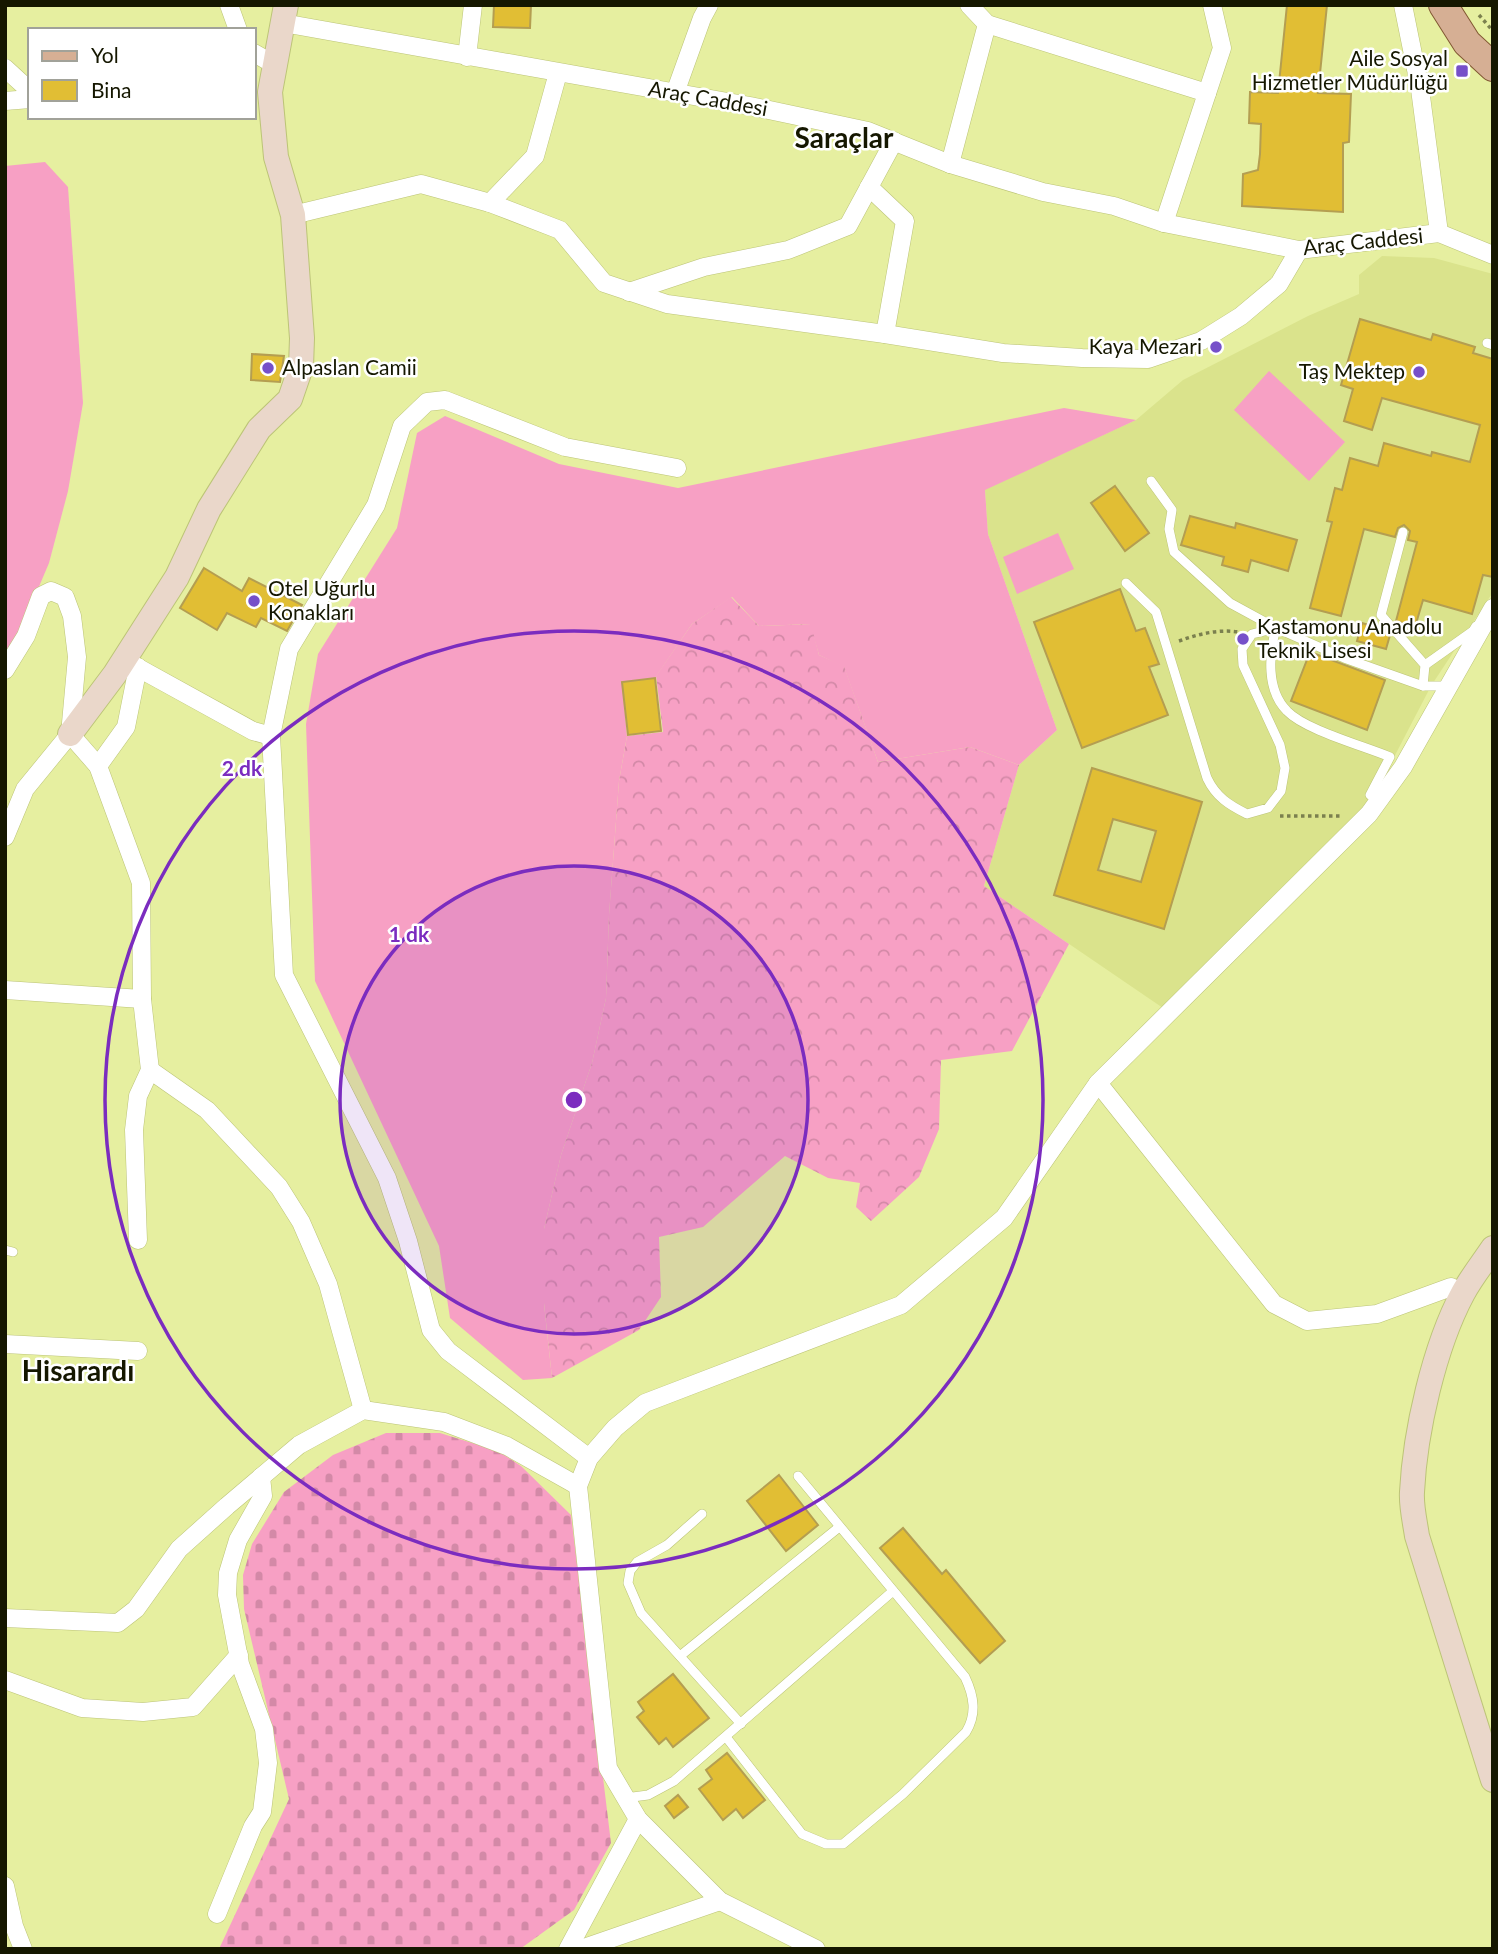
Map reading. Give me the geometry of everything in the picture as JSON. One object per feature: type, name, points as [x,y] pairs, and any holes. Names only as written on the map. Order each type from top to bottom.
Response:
[{"type":"main road","points":[[1443,5],[1467,43],[1493,67]]},
{"type":"main road","points":[[70,734],[131,663],[177,577],[209,509],[260,429],[290,399],[301,368],[293,215],[276,157],[262,92],[264,59],[285,14]]},
{"type":"main road","points":[[1493,1248],[1463,1293],[1446,1333],[1431,1381],[1419,1438],[1412,1495],[1417,1536],[1493,1780]]},
{"type":"street","points":[[229,5],[237,28]]},
{"type":"street","points":[[467,57],[473,5]]},
{"type":"street","points":[[675,93],[709,5]]},
{"type":"street","points":[[969,5],[987,24],[1207,93]]},
{"type":"street","points":[[1164,223],[1222,48],[1212,5]]},
{"type":"street","points":[[1403,5],[1420,89],[1440,233],[1493,255]]},
{"type":"street","name":"Araç Caddesi","points":[[285,14],[467,57],[750,106],[868,131],[950,164],[1043,192],[1114,206],[1164,223],[1299,250],[1440,233]]},
{"type":"street","points":[[950,164],[987,24]]},
{"type":"street","points":[[5,68],[28,89]]},
{"type":"street","points":[[490,203],[535,156],[558,73]]},
{"type":"street","points":[[5,101],[28,99]]},
{"type":"street","points":[[629,292],[704,267],[788,250],[848,226],[894,141]]},
{"type":"street","points":[[293,215],[421,184],[490,203],[560,230],[604,283],[667,304],[1003,353],[1082,358],[1148,359],[1200,341],[1241,316],[1279,284],[1299,250]]},
{"type":"street","points":[[869,187],[905,221],[885,334]]},
{"type":"street","points":[[589,1458],[447,1350],[431,1330],[408,1241],[387,1178],[284,975],[271,736],[289,649],[376,505],[402,426],[427,402],[445,400],[565,447],[677,468]]},
{"type":"street","points":[[5,670],[26,636],[41,596],[51,591],[65,597],[72,616],[77,657],[70,734],[25,789],[5,837]]},
{"type":"street","points":[[816,1949],[720,1901],[638,1819],[608,1768],[578,1486],[589,1458],[615,1428],[645,1404],[901,1305],[1004,1218],[1098,1083],[1369,814],[1403,767],[1493,608]]},
{"type":"street","points":[[98,766],[126,727],[131,663],[253,731],[271,736]]},
{"type":"street","points":[[70,734],[98,766],[141,883],[142,999],[150,1070],[138,1096],[134,1130],[138,1240]]},
{"type":"street","points":[[5,990],[142,999]]},
{"type":"street","points":[[150,1070],[207,1110],[279,1187],[301,1222],[328,1284],[363,1410]]},
{"type":"street","points":[[1098,1083],[1274,1304],[1307,1321],[1377,1314],[1451,1287],[1463,1293]]},
{"type":"street","points":[[5,1344],[138,1351]]},
{"type":"street","points":[[5,1618],[118,1623],[136,1609],[179,1549],[261,1477],[299,1446],[363,1410],[444,1422],[507,1446],[578,1486]]},
{"type":"street","points":[[217,1914],[253,1826],[262,1812],[267,1784],[268,1763],[264,1729],[239,1655],[227,1595],[228,1573],[238,1540],[263,1496],[261,1477]]},
{"type":"street","points":[[5,1680],[82,1708],[143,1712],[192,1707],[239,1655]]},
{"type":"street","points":[[568,1949],[638,1819]]},
{"type":"street","points":[[5,1886],[14,1926],[23,1949]]},
{"type":"street","points":[[581,1949],[720,1901]]},
{"type":"lane","points":[[1152,481],[1171,510],[1169,529],[1174,552],[1230,603],[1276,628],[1344,658],[1423,686],[1449,686]]},
{"type":"lane","points":[[1404,532],[1381,615],[1425,666],[1423,686]]},
{"type":"lane","points":[[1126,583],[1156,612],[1211,786],[1225,803],[1247,814],[1268,808],[1282,791],[1285,768],[1280,745],[1243,665],[1242,649],[1252,634],[1276,628]]},
{"type":"lane","points":[[1425,666],[1473,631],[1493,600]]},
{"type":"lane","points":[[1276,628],[1270,650],[1271,671],[1275,692],[1286,710],[1303,723],[1390,757],[1370,795]]},
{"type":"lane","points":[[726,1737],[802,1834],[825,1844],[843,1844],[903,1794],[966,1732],[973,1720],[971,1689],[965,1677],[838,1528],[798,1476]]},
{"type":"lane","points":[[702,1514],[667,1545],[637,1562],[630,1571],[628,1583],[641,1613],[741,1724]]},
{"type":"lane","points":[[680,1656],[838,1528]]},
{"type":"lane","points":[[625,1798],[648,1796],[674,1781],[893,1591]]},
{"type":"path","points":[[1478,14],[1493,31]]},
{"type":"path","points":[[1166,645],[1196,635],[1228,630],[1252,634]]},
{"type":"path","points":[[1268,808],[1281,817],[1346,816]]},
{"type":"shaded area","name":"Kastamonu Anadolu Teknik Lisesi","points":[[1382,256],[1434,258],[1493,274],[1493,592],[1431,686],[1365,813],[1163,1008],[984,886],[1019,765],[1057,730],[988,534],[985,489],[1136,420],[1183,380],[1308,316],[1359,294],[1359,275]]},
{"type":"green space","points":[[45,162],[68,187],[83,403],[68,491],[49,563],[13,648],[5,657],[5,166]]},
{"type":"green space","points":[[1269,371],[1345,442],[1309,481],[1234,410]]},
{"type":"green space","points":[[1064,408],[1136,420],[985,490],[988,534],[1057,730],[1019,765],[970,747],[878,762],[844,667],[819,655],[810,624],[759,626],[732,597],[692,624],[655,678],[622,682],[627,736],[619,781],[606,998],[592,1063],[561,1155],[544,1229],[544,1304],[552,1378],[523,1380],[450,1318],[439,1246],[315,981],[306,724],[318,654],[397,528],[417,433],[445,416],[559,464],[678,488]]},
{"type":"green space","points":[[1058,533],[1074,569],[1017,594],[1003,557]]},
{"type":"green space","points":[[731,597],[759,626],[811,624],[819,655],[844,666],[878,762],[970,747],[1019,765],[984,886],[1069,944],[1012,1051],[941,1060],[939,1129],[919,1177],[871,1221],[856,1207],[860,1183],[828,1178],[785,1156],[703,1227],[659,1237],[661,1297],[639,1330],[552,1378],[544,1303],[544,1229],[561,1155],[592,1063],[606,998],[619,781],[627,736],[663,732],[656,676],[692,624]]},
{"type":"green space","points":[[386,1433],[440,1433],[498,1451],[521,1466],[571,1515],[611,1843],[574,1910],[520,1949],[219,1949],[289,1799],[244,1609],[243,1575],[252,1544],[284,1492],[333,1455]]},
{"type":"building","points":[[494,5],[531,5],[530,28],[493,27]]},
{"type":"building","points":[[1287,5],[1327,5],[1318,93],[1351,94],[1349,142],[1343,143],[1343,212],[1242,206],[1243,174],[1258,170],[1260,154],[1261,124],[1249,123],[1250,92],[1278,93]]},
{"type":"building","points":[[1360,319],[1431,340],[1433,334],[1475,347],[1473,353],[1493,359],[1493,577],[1483,575],[1472,614],[1423,600],[1415,627],[1396,621],[1417,542],[1408,540],[1410,531],[1404,525],[1398,528],[1395,537],[1364,529],[1341,616],[1310,608],[1332,522],[1327,521],[1335,488],[1342,490],[1350,458],[1378,466],[1384,443],[1431,456],[1432,452],[1470,462],[1480,425],[1382,398],[1372,430],[1344,421],[1353,389],[1341,385]]},
{"type":"building","name":"Alpaslan Camii","points":[[252,354],[284,356],[280,382],[251,380]]},
{"type":"building","points":[[1115,486],[1149,533],[1125,551],[1091,503]]},
{"type":"building","points":[[1190,516],[1235,528],[1236,523],[1297,540],[1288,571],[1251,560],[1248,572],[1222,565],[1224,557],[1181,545]]},
{"type":"building","points":[[204,568],[242,591],[249,578],[302,605],[287,631],[261,618],[256,627],[227,613],[217,630],[180,608]]},
{"type":"building","points":[[1120,589],[1136,631],[1145,628],[1159,664],[1149,667],[1168,715],[1082,748],[1034,622]]},
{"type":"building","points":[[1362,623],[1385,630],[1390,635],[1386,649],[1357,641]]},
{"type":"building","points":[[1310,652],[1385,680],[1367,730],[1291,701]]},
{"type":"building","points":[[655,678],[661,731],[628,735],[622,682]]},
{"type":"building","points":[[1092,768],[1202,802],[1164,929],[1054,895]],"holes":[[[1113,819],[1156,831],[1141,882],[1098,870]]]},
{"type":"building","points":[[779,1475],[818,1525],[786,1551],[747,1501]]},
{"type":"building","points":[[903,1528],[942,1574],[946,1570],[1005,1641],[980,1663],[880,1548]]},
{"type":"building","points":[[673,1674],[709,1718],[673,1747],[666,1738],[659,1744],[637,1717],[644,1711],[638,1702]]},
{"type":"building","points":[[727,1753],[765,1800],[743,1818],[736,1809],[723,1820],[699,1789],[712,1779],[706,1770]]},
{"type":"building","points":[[678,1795],[688,1807],[674,1818],[665,1806]]},
{"type":"place","name":"Aile Sosyal Hizmetler Müdürlüğü","points":[[1462,71]]},
{"type":"place","name":"Kaya Mezari","points":[[1216,347]]},
{"type":"place","name":"Alpaslan Camii","points":[[268,368]]},
{"type":"place","name":"Taş Mektep","points":[[1419,372]]},
{"type":"place","name":"Otel Uğurlu Konakları","points":[[254,601]]},
{"type":"place","name":"Kastamonu Anadolu Teknik Lisesi","points":[[1243,639]]},
{"type":"district","name":"Saraçlar","points":[[844,138]]},
{"type":"district","name":"Hisarardı","points":[[78,1371]]}]
